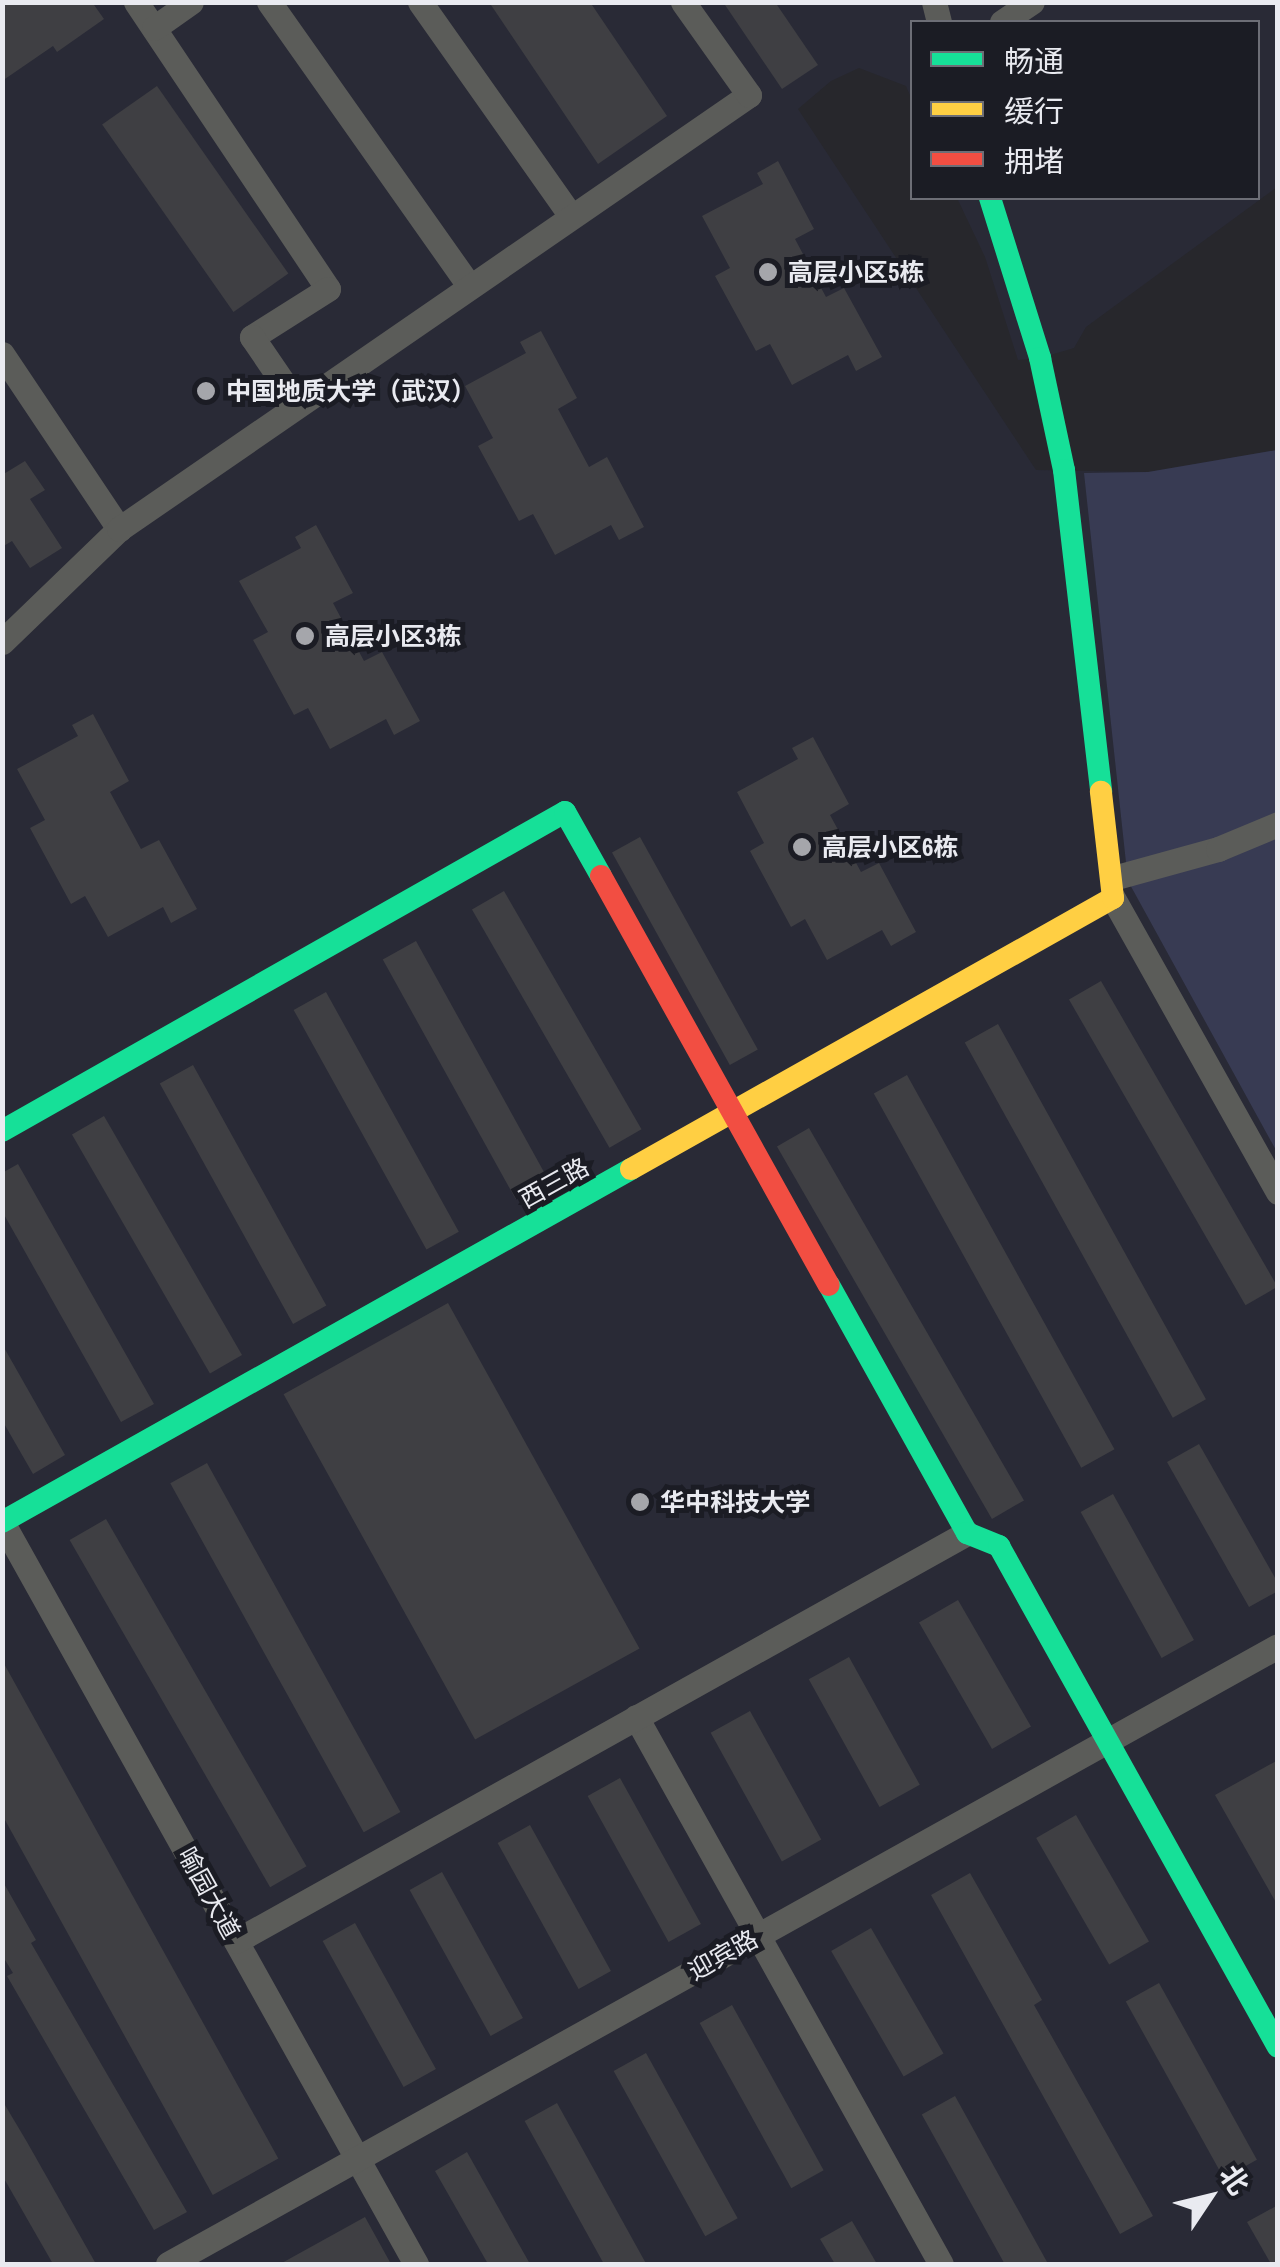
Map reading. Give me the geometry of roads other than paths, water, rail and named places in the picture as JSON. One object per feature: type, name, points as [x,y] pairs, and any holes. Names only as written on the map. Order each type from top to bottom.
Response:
[{"type":"street","points":[[136,2],[328,290],[252,337],[297,403]]},
{"type":"street","points":[[154,28],[191,2]]},
{"type":"street","points":[[269,2],[469,286]]},
{"type":"street","points":[[420,2],[571,216]]},
{"type":"street","points":[[2,642],[119,529],[748,95],[684,2]]},
{"type":"street","points":[[1005,20],[1032,2]]},
{"type":"street","points":[[991,200],[1040,358],[1064,470],[1113,888],[1278,1192]]},
{"type":"street","points":[[2,354],[119,529]]},
{"type":"street","points":[[2,1131],[565,812],[967,1533],[998,1546],[1278,2047]]},
{"type":"street","points":[[1113,888],[1278,824]]},
{"type":"street","name":"西三路","points":[[2,1522],[734,1114],[1113,888]]},
{"type":"street","name":"喻园大道","points":[[2,1522],[416,2264]]},
{"type":"street","points":[[236,1941],[967,1533]]},
{"type":"street","name":"迎宾路","points":[[168,2264],[1278,1646]]},
{"type":"street","points":[[636,1718],[941,2264]]},
{"type":"place","name":"高层小区5栋","points":[[768,272]]},
{"type":"place","name":"中国地质大学（武汉）","points":[[206,391]]},
{"type":"place","name":"高层小区3栋","points":[[305,636]]},
{"type":"place","name":"高层小区6栋","points":[[802,847]]},
{"type":"place","name":"华中科技大学","points":[[640,1502]]}]
